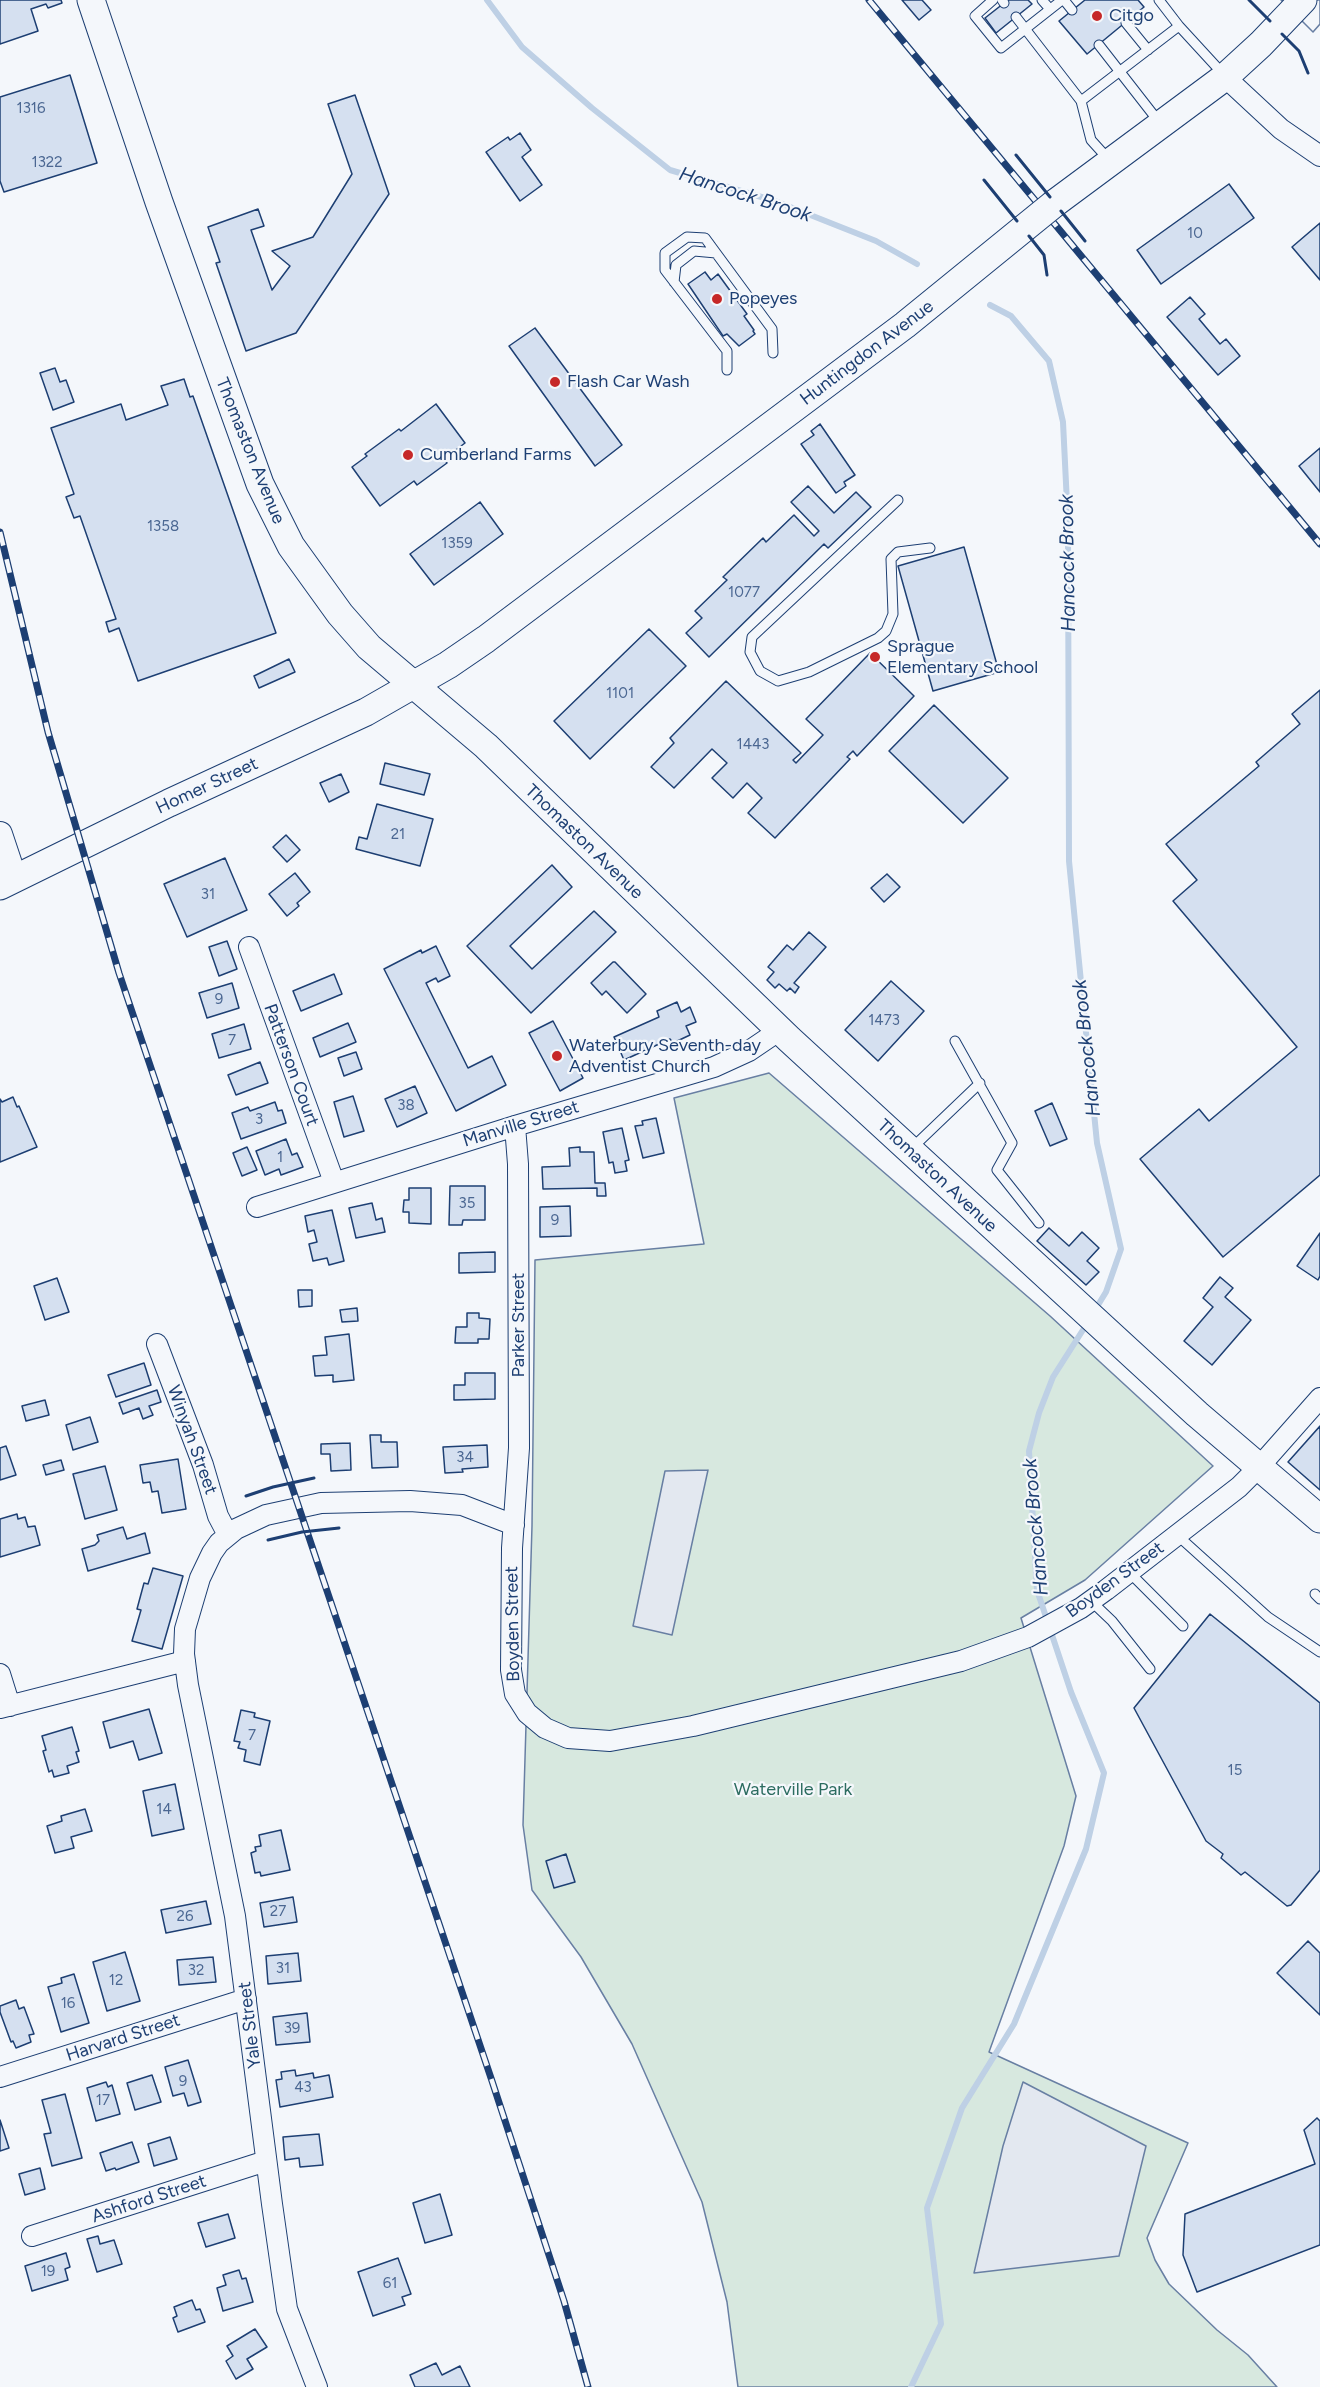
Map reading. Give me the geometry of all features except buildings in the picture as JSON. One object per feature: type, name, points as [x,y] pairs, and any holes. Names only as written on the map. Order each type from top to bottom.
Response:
[{"type":"main road","name":"Thomaston Avenue","points":[[91,0],[229,401],[275,517],[301,562],[340,614],[369,647],[486,746],[780,1030],[1197,1414],[1320,1519]]},
{"type":"main road","name":"Huntingdon Avenue","points":[[414,686],[486,639],[905,325],[1055,203],[1225,77],[1302,0]]},
{"type":"main road","name":"Homer Street","points":[[7,883],[169,803],[366,712],[414,686]]},
{"type":"street","points":[[1225,77],[1281,129],[1320,156]]},
{"type":"street","points":[[0,834],[7,883]]},
{"type":"street","name":"Patterson Court","points":[[249,948],[334,1182]]},
{"type":"street","name":"Manville Street","points":[[256,1207],[714,1067],[749,1051],[780,1030]]},
{"type":"street","name":"Parker Street","points":[[514,1525],[519,1448],[518,1164],[515,1126]]},
{"type":"street","name":"Winyah Street","points":[[157,1344],[203,1465],[218,1516],[228,1535]]},
{"type":"street","name":"Boyden Street","points":[[514,1525],[511,1661],[513,1687],[520,1704],[535,1721],[568,1738],[610,1741],[682,1729],[962,1661],[1029,1637],[1091,1601],[1239,1487],[1320,1398]]},
{"type":"street","points":[[0,1674],[5,1707],[185,1661],[185,1629],[200,1578],[212,1553],[228,1535],[255,1519],[278,1512],[321,1503],[410,1501],[462,1505],[514,1525]]},
{"type":"street","name":"Yale Street","points":[[185,1661],[230,1887],[287,2309],[317,2387]]},
{"type":"street","name":"Harvard Street","points":[[0,2077],[246,1999]]},
{"type":"street","name":"Ashford Street","points":[[32,2236],[266,2162]]},
{"type":"lane","points":[[993,0],[975,16],[1001,48],[1063,0],[1072,10]]},
{"type":"lane","points":[[1041,0],[1050,9]]},
{"type":"lane","points":[[1160,0],[1179,26],[1225,77]]},
{"type":"lane","points":[[1016,17],[1081,101],[1091,140],[1110,161]]},
{"type":"lane","points":[[1126,23],[1148,50]]},
{"type":"lane","points":[[1081,101],[1179,26]]},
{"type":"lane","points":[[1099,45],[1161,124]]},
{"type":"lane","points":[[727,370],[727,351],[664,270],[665,253],[687,237],[705,238],[772,328],[773,353]]},
{"type":"lane","points":[[674,282],[676,265],[694,251],[716,253]]},
{"type":"lane","points":[[898,500],[752,637],[750,652],[760,671],[778,681],[809,672],[878,638],[885,631],[893,614],[891,559],[898,552],[930,548]]},
{"type":"lane","points":[[955,1041],[1012,1143],[997,1170],[1039,1223]]},
{"type":"lane","points":[[910,1150],[980,1083]]},
{"type":"lane","points":[[1176,1534],[1268,1617],[1320,1652]]},
{"type":"lane","points":[[1129,1572],[1183,1626]]},
{"type":"lane","points":[[1091,1601],[1112,1621],[1150,1669]]},
{"type":"green space","name":"Waterville Park","points":[[769,1073],[1050,1316],[1213,1466],[1085,1580],[1021,1618],[1076,1796],[1064,1846],[989,2052],[1188,2143],[1147,2238],[1155,2260],[1169,2284],[1217,2330],[1248,2355],[1277,2387],[738,2387],[727,2302],[702,2202],[632,2044],[581,1957],[532,1890],[523,1825],[532,1526],[535,1260],[704,1244],[674,1098]]},
{"type":"shaded area","points":[[708,1470],[672,1635],[633,1626],[665,1471]]},
{"type":"shaded area","points":[[1023,2082],[1146,2146],[1119,2256],[974,2273],[1003,2146]]},
{"type":"pier","points":[[1281,0],[1320,0],[1320,24],[1313,32]]},
{"type":"waterway","name":"Hancock Brook","points":[[487,0],[522,47],[592,108],[670,170],[775,201],[876,241],[917,264]]},
{"type":"waterway","name":"Hancock Brook","points":[[990,305],[1011,316],[1049,361],[1063,422],[1068,524],[1069,861],[1097,1143],[1121,1249],[1106,1292],[1095,1310]]},
{"type":"waterway","name":"Hancock Brook","points":[[911,2387],[941,2324],[927,2208],[962,2108],[1014,2024],[1086,1849],[1104,1773],[1071,1692],[1037,1590],[1029,1451],[1039,1413],[1053,1377],[1088,1322]]},
{"type":"railway","points":[[869,0],[1320,544]]},
{"type":"railway","points":[[0,532],[48,732],[119,973],[492,2081],[564,2301],[588,2387]]},
{"type":"wall","points":[[1249,0],[1270,21]]},
{"type":"wall","points":[[1282,34],[1299,51],[1308,73]]},
{"type":"wall","points":[[1016,155],[1050,197]]},
{"type":"wall","points":[[984,180],[1017,221]]},
{"type":"wall","points":[[1061,211],[1085,241]]},
{"type":"wall","points":[[1029,236],[1044,255],[1047,275]]},
{"type":"wall","points":[[246,1496],[314,1478]]},
{"type":"wall","points":[[268,1540],[302,1532],[339,1528]]},
{"type":"place","name":"Citgo","points":[[1097,16]]},
{"type":"place","name":"Popeyes","points":[[717,299]]},
{"type":"place","name":"Flash Car Wash","points":[[555,382]]},
{"type":"place","name":"Cumberland Farms","points":[[408,455]]},
{"type":"place","name":"Sprague Elementary School","points":[[875,657]]},
{"type":"place","name":"Waterbury Seventh-day Adventist Church","points":[[557,1056]]}]
